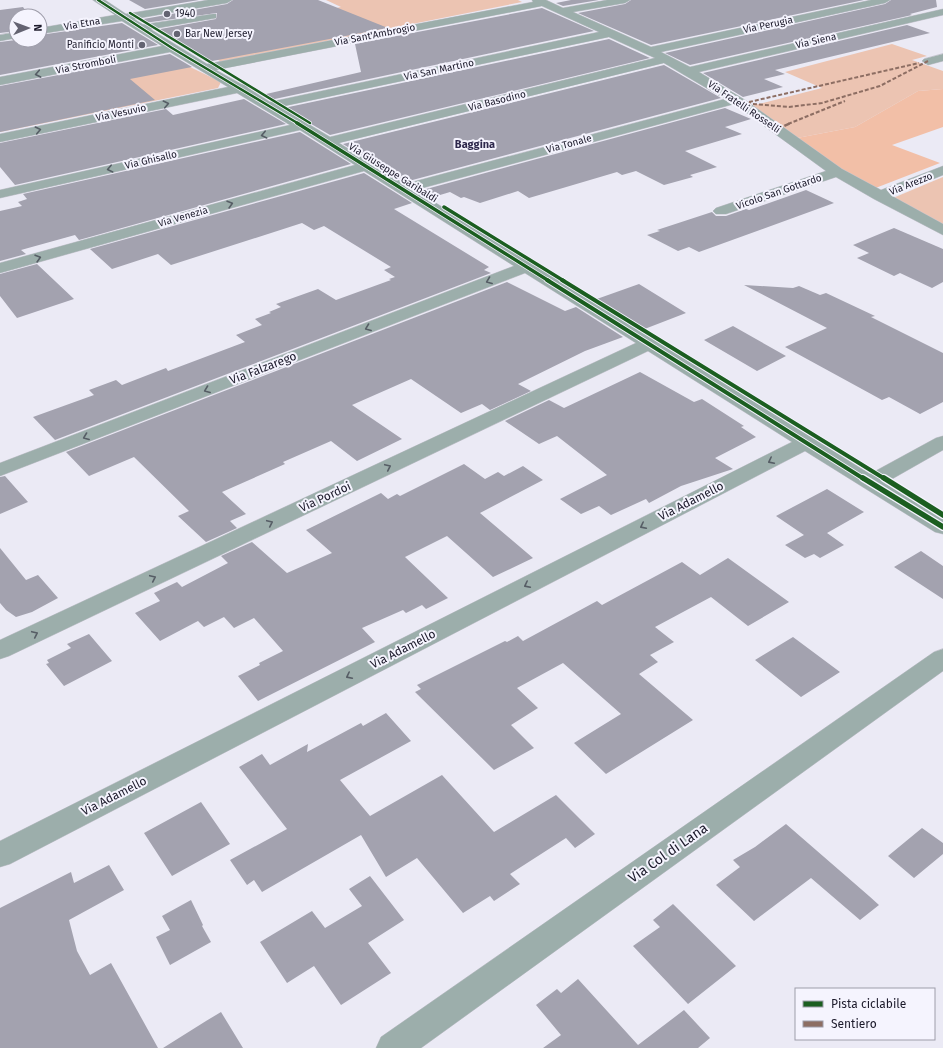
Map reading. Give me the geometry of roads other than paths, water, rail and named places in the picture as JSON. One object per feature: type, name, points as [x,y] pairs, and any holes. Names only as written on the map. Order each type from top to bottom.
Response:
[{"type":"street","name":"Via Giuseppe Garibaldi","points":[[98,0],[172,48],[242,88],[806,443],[943,527]]},
{"type":"street","name":"Via Etna","points":[[48,30],[227,0]]},
{"type":"street","points":[[563,11],[625,0]]},
{"type":"street","name":"Via Perugia","points":[[650,51],[885,0]]},
{"type":"street","name":"Via Fratelli Rosselli","points":[[540,1],[650,51],[689,71],[735,100],[837,172],[943,230]]},
{"type":"street","name":"Via Sant'Ambrogio","points":[[206,68],[540,1]]},
{"type":"street","name":"Via Siena","points":[[689,71],[943,12]]},
{"type":"street","name":"Via San Martino","points":[[269,106],[610,33]]},
{"type":"street","name":"Via Stromboli","points":[[0,81],[172,48]]},
{"type":"street","points":[[928,61],[943,57]]},
{"type":"street","name":"Via Basodino","points":[[328,142],[666,59]]},
{"type":"street","name":"Via Vesuvio","points":[[0,138],[242,88]]},
{"type":"street","name":"Via Tonale","points":[[402,189],[735,100]]},
{"type":"street","name":"Via Ghisallo","points":[[0,194],[302,126]]},
{"type":"street","name":"Via Venezia","points":[[0,268],[366,166]]},
{"type":"street","name":"Via Arezzo","points":[[879,196],[943,170]]},
{"type":"street","name":"Vicolo San Gottardo","points":[[721,211],[837,172]]},
{"type":"street","name":"Via Falzarego","points":[[0,470],[525,267]]},
{"type":"street","name":"Via Pordoi","points":[[0,650],[649,344]]},
{"type":"street","points":[[870,483],[943,442]]},
{"type":"street","name":"Via Adamello","points":[[0,855],[806,443]]},
{"type":"street","name":"Via Col di Lana","points":[[393,1048],[943,658]]},
{"type":"lane","points":[[141,28],[214,16]]},
{"type":"place","name":"1940","points":[[167,14]]},
{"type":"place","name":"Bar New Jersey","points":[[177,34]]},
{"type":"place","name":"Panificio Monti","points":[[142,45]]},
{"type":"district","name":"Baggina","points":[[475,144]]}]
